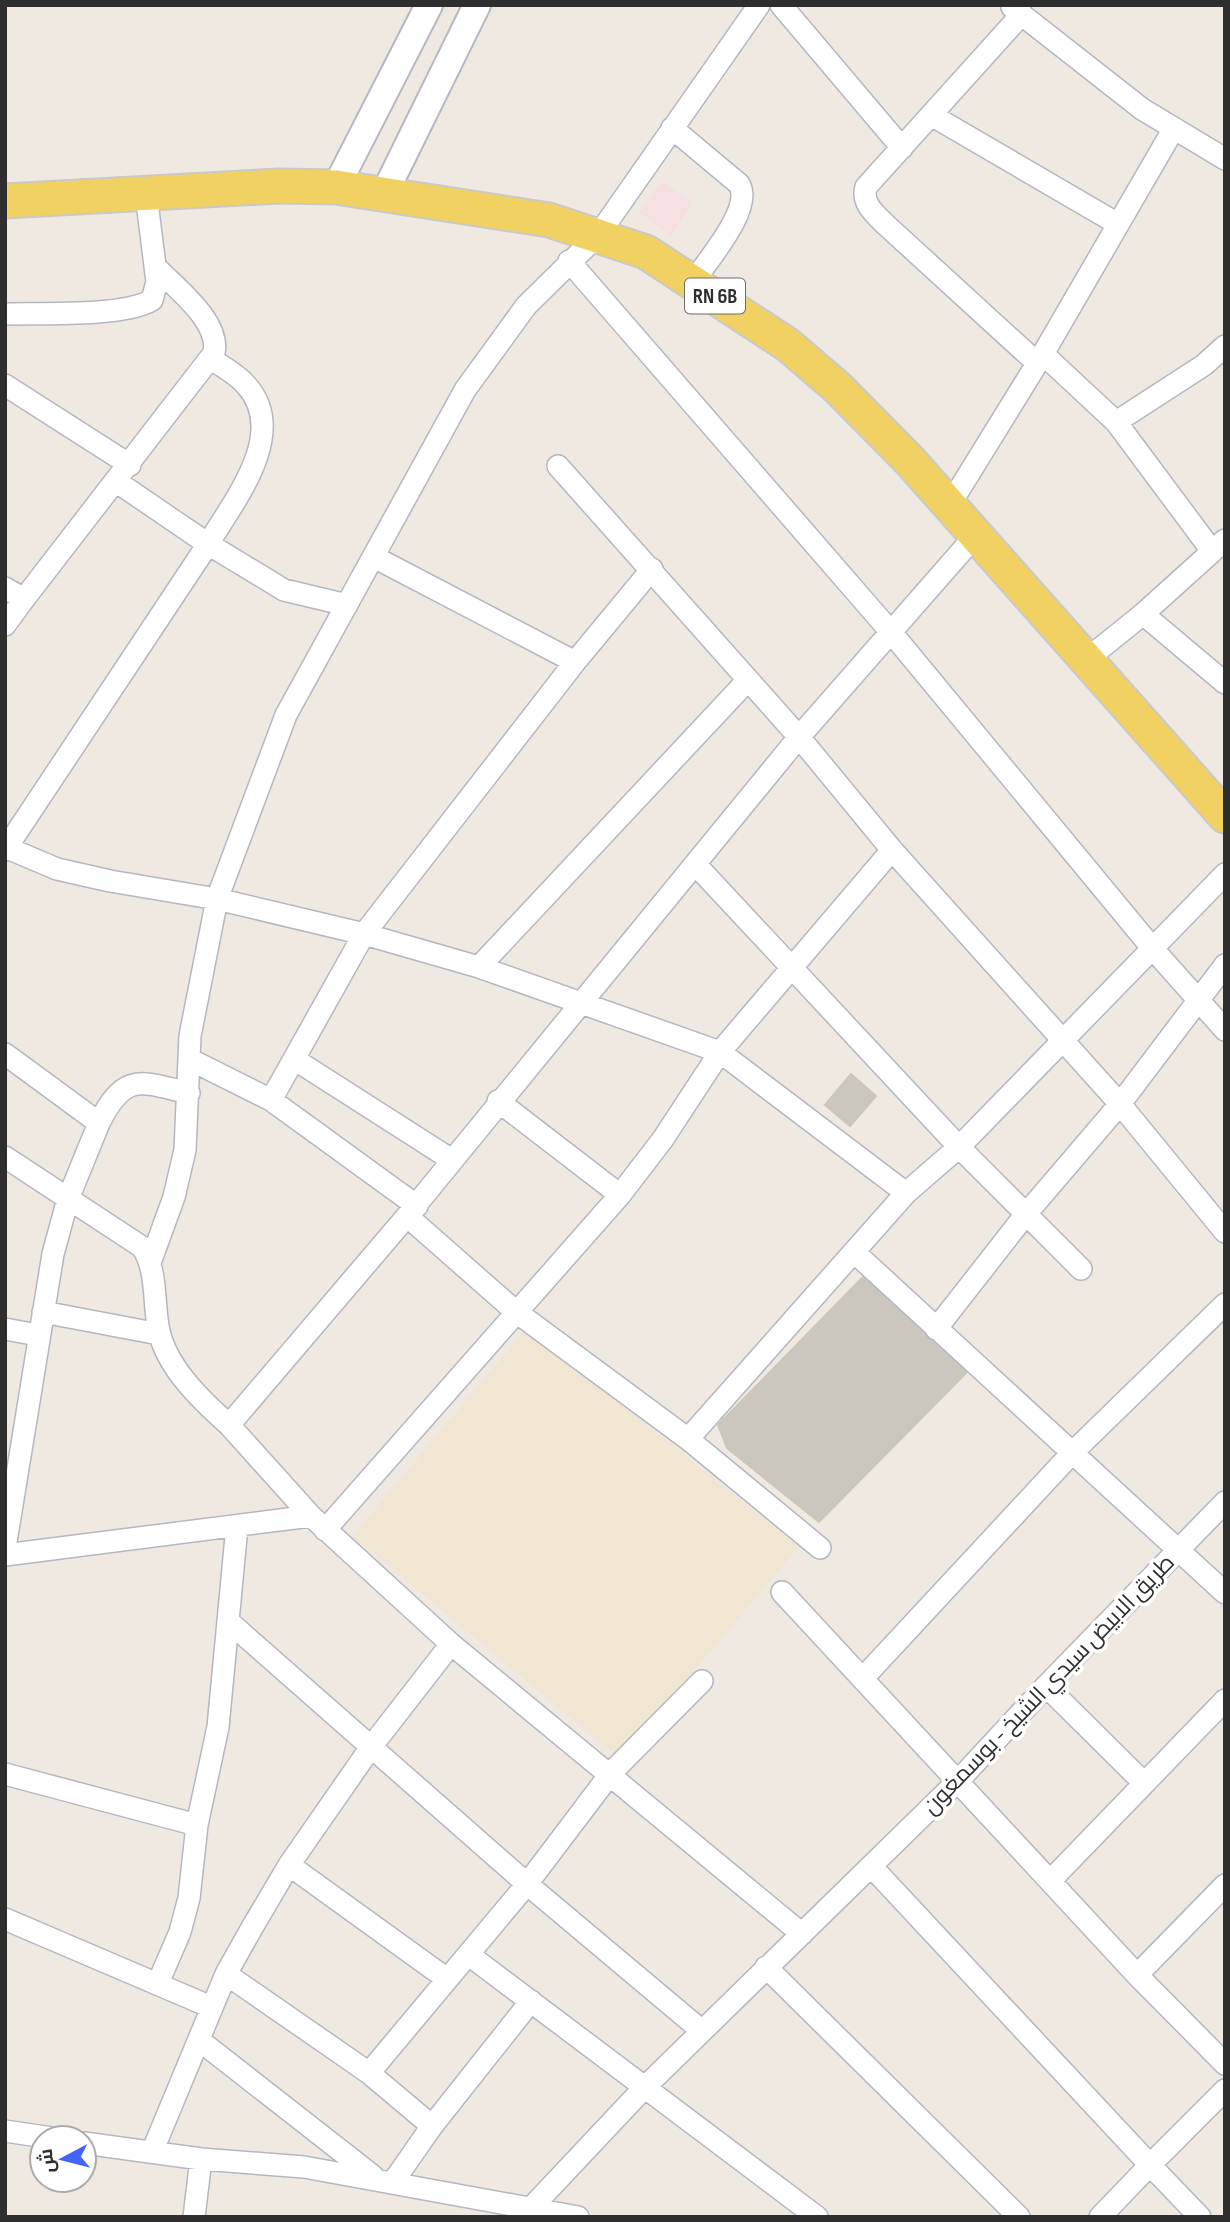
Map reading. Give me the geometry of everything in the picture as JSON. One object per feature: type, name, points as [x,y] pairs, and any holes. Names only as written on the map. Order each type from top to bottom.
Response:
[{"type":"main road","name":"RN 6B","points":[[5,201],[279,186],[336,187],[385,192],[549,219],[646,252],[788,345],[878,428],[1225,816]]},
{"type":"street","points":[[336,187],[398,71],[429,5]]},
{"type":"street","points":[[385,192],[477,5]]},
{"type":"street","points":[[150,1263],[181,1171],[190,1093],[188,1059],[195,1002],[217,898],[286,715],[465,390],[526,306],[598,234],[759,5]]},
{"type":"street","points":[[781,5],[902,148]]},
{"type":"street","points":[[1086,660],[1143,614],[1218,546],[1116,422],[1040,359],[868,205],[864,195],[866,187],[931,115],[1016,10],[1173,130],[1225,159]]},
{"type":"street","points":[[398,71],[435,90]]},
{"type":"street","points":[[931,115],[1118,224]]},
{"type":"street","points":[[672,128],[739,184],[743,194],[742,206],[735,220],[693,282]]},
{"type":"street","points":[[949,506],[1040,359],[1173,130]]},
{"type":"street","points":[[5,314],[91,311],[147,303],[157,290],[146,194]]},
{"type":"street","points":[[569,261],[890,631],[1153,949],[1225,1030]]},
{"type":"street","points":[[5,625],[211,359],[215,344],[208,326],[155,266]]},
{"type":"street","points":[[1116,422],[1204,365],[1225,346]]},
{"type":"street","points":[[211,359],[244,382],[252,392],[259,415],[261,438],[252,468],[208,544],[6,848],[57,869],[110,881],[217,898],[364,934],[479,967],[720,1052],[906,1193]]},
{"type":"street","points":[[8,392],[130,465]]},
{"type":"street","points":[[558,466],[799,737],[891,850],[1120,1104],[1225,1232]]},
{"type":"street","points":[[117,482],[208,544],[284,590],[347,605]]},
{"type":"street","points":[[229,1425],[412,1211],[498,1101],[696,865],[799,737],[975,536]]},
{"type":"street","points":[[374,557],[575,662]]},
{"type":"street","points":[[271,1100],[364,934],[575,662],[652,569]]},
{"type":"street","points":[[5,588],[24,599]]},
{"type":"street","points":[[1143,614],[1225,683]]},
{"type":"street","points":[[479,967],[747,681]]},
{"type":"street","points":[[5,1555],[237,1526],[318,1523],[620,1195],[663,1139],[720,1052],[891,850]]},
{"type":"street","points":[[696,865],[959,1147],[1081,1269]]},
{"type":"street","points":[[688,1439],[906,1193],[959,1147],[1225,874]]},
{"type":"street","points":[[936,1329],[1026,1214],[1120,1104],[1196,999],[1225,965]]},
{"type":"street","points":[[5,1054],[99,1123]]},
{"type":"street","points":[[188,1059],[271,1100],[412,1211],[515,1311],[688,1439],[820,1548]]},
{"type":"street","points":[[294,1059],[452,1160]]},
{"type":"street","points":[[5,1548],[38,1335],[55,1241],[68,1199],[99,1123],[115,1097],[132,1084],[141,1082],[190,1093]]},
{"type":"street","points":[[498,1101],[620,1195]]},
{"type":"street","points":[[5,1157],[137,1243],[150,1263],[159,1334],[172,1360],[190,1385],[318,1523],[451,1644],[611,1773],[802,1934]]},
{"type":"street","points":[[855,1252],[1225,1593]]},
{"type":"street","points":[[864,1677],[1072,1453],[1225,1304]]},
{"type":"street","points":[[43,1312],[159,1334]]},
{"type":"street","points":[[5,1329],[38,1335]]},
{"type":"street","name":"طريق الابيض سيدي الشيخ - بوسمغون","points":[[531,2208],[644,2088],[959,1780],[1178,1548],[1225,1502]]},
{"type":"street","points":[[158,1983],[185,1918],[197,1825],[218,1727],[237,1526]]},
{"type":"street","points":[[782,1592],[864,1677],[1137,1975],[1225,2064]]},
{"type":"street","points":[[229,1621],[527,1884],[702,2031]]},
{"type":"street","points":[[152,2152],[226,1974],[289,1865],[371,1747],[451,1644]]},
{"type":"street","points":[[369,2073],[527,1884],[611,1773],[702,1681]]},
{"type":"street","points":[[1046,1686],[1143,1782]]},
{"type":"street","points":[[1051,1880],[1225,1700]]},
{"type":"street","points":[[5,1774],[197,1825]]},
{"type":"street","points":[[289,1865],[447,1979]]},
{"type":"street","points":[[870,1866],[1200,2217]]},
{"type":"street","points":[[1137,1975],[1225,1885]]},
{"type":"street","points":[[5,1919],[211,2007]]},
{"type":"street","points":[[469,1955],[817,2217]]},
{"type":"street","points":[[766,1967],[1019,2217]]},
{"type":"street","points":[[226,1974],[369,2073],[432,2126]]},
{"type":"street","points":[[385,2181],[531,2001]]},
{"type":"street","points":[[199,2040],[385,2181]]},
{"type":"street","points":[[1100,2217],[1225,2090]]},
{"type":"street","points":[[5,2131],[28,2134]]},
{"type":"street","points":[[98,2145],[201,2159],[304,2167],[578,2217]]},
{"type":"street","points":[[194,2217],[201,2159]]},
{"type":"shaded area","points":[[662,182],[692,203],[671,235],[639,212]]},
{"type":"shaded area","points":[[526,1329],[799,1547],[620,1758],[353,1536]]},
{"type":"building","points":[[851,1074],[876,1096],[850,1126],[825,1105]]},
{"type":"building","points":[[865,1275],[969,1370],[819,1522],[727,1448],[718,1425]]}]
